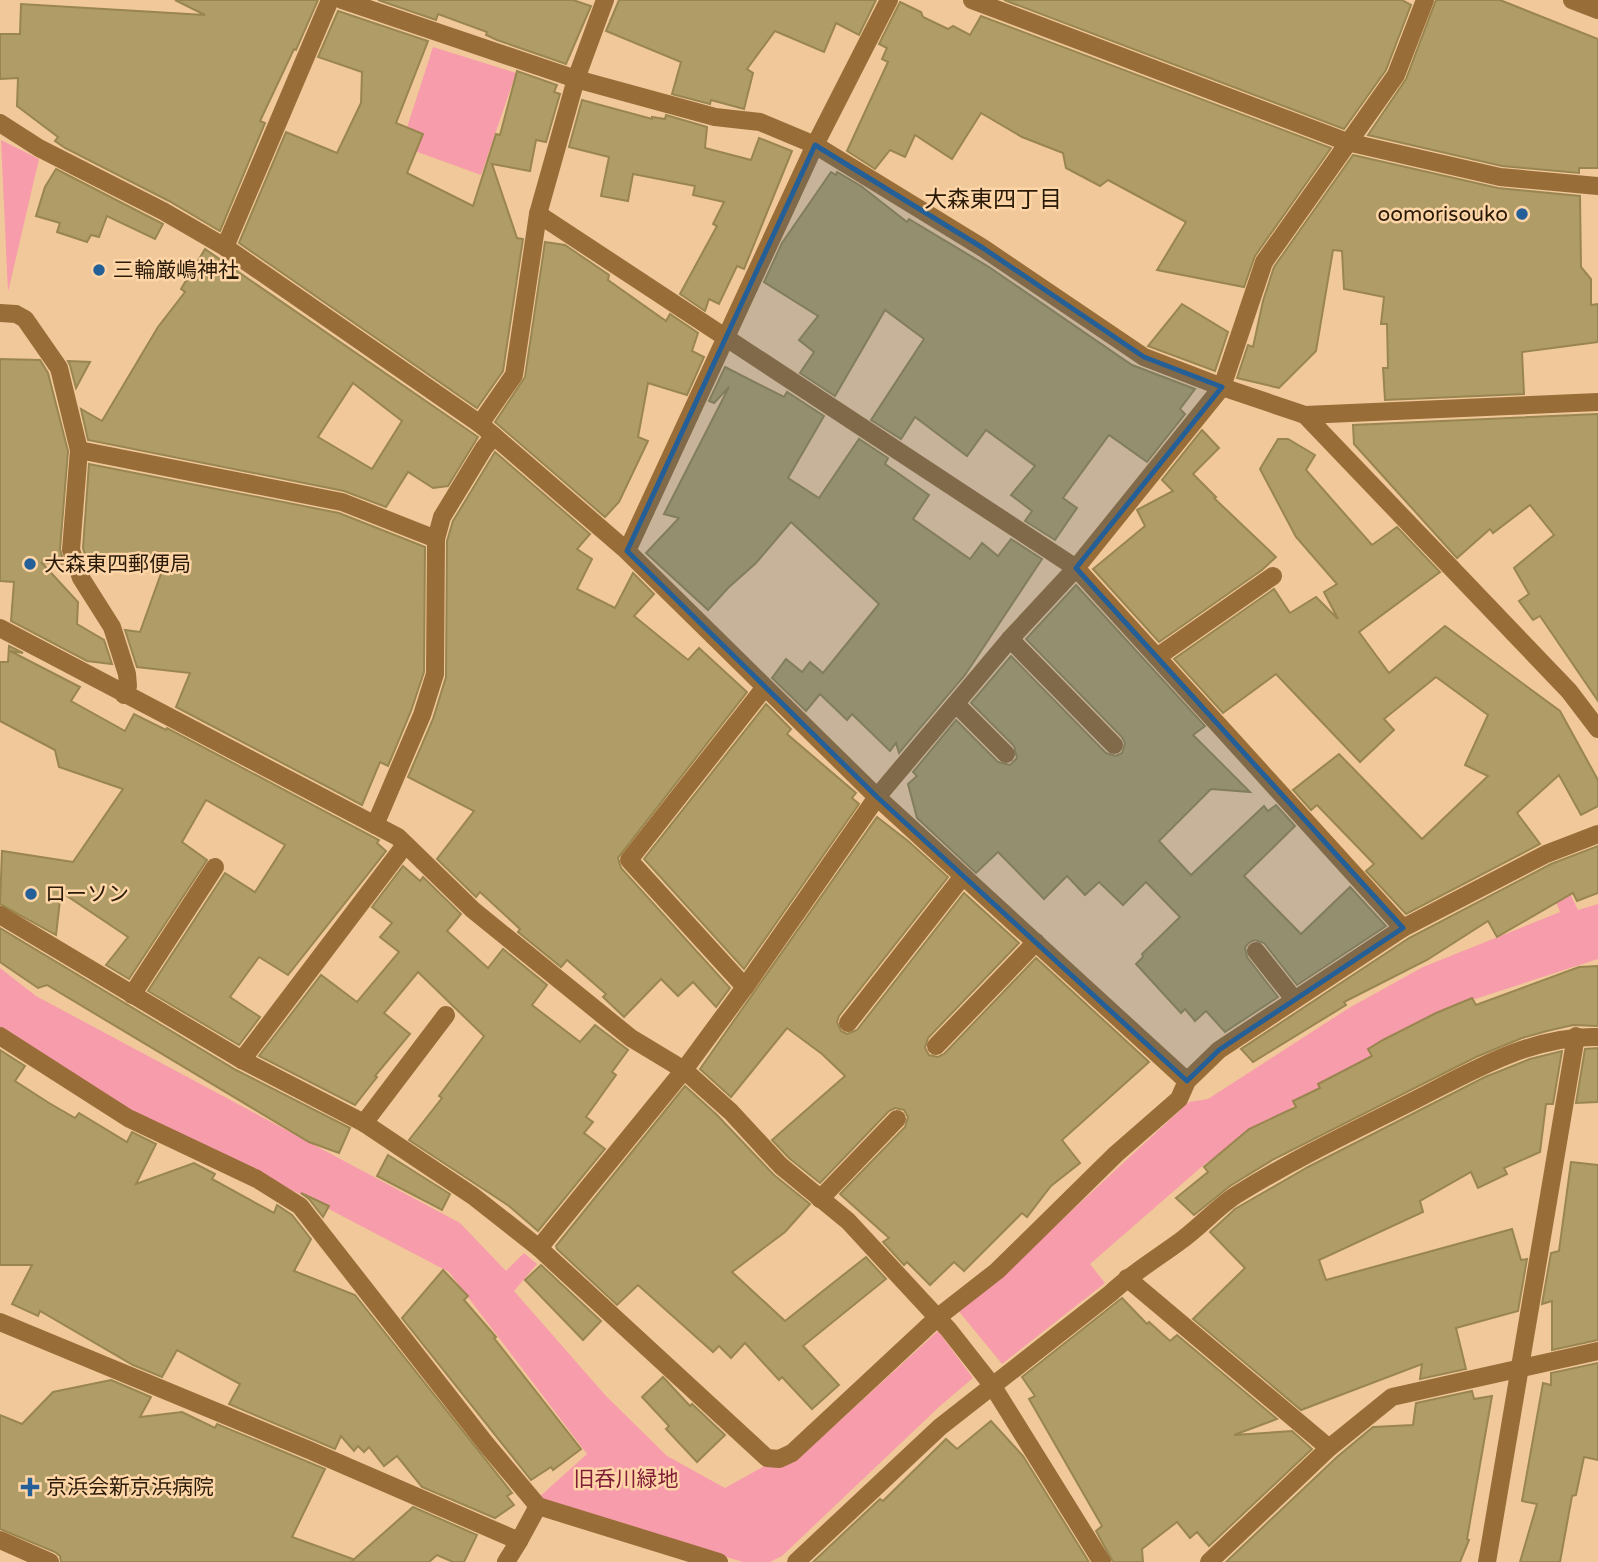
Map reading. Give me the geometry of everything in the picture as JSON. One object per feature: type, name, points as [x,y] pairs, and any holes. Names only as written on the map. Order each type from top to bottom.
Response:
[{"type":"street","points":[[225,247],[330,0]]},
{"type":"street","points":[[342,0],[576,79],[715,117],[760,122],[815,145],[983,248],[1144,357],[1305,415],[1598,402]]},
{"type":"street","points":[[480,424],[514,375],[538,214],[576,79],[606,0]]},
{"type":"street","points":[[627,551],[815,145],[889,0]]},
{"type":"street","points":[[972,0],[1347,142],[1500,177],[1598,186]]},
{"type":"street","points":[[539,1248],[684,1070],[877,797],[1010,639],[1076,568],[1222,387],[1264,261],[1396,75],[1425,0]]},
{"type":"street","points":[[1572,0],[1598,10]]},
{"type":"street","points":[[0,123],[39,148],[163,211],[225,247],[480,424],[627,551],[877,797],[1187,1081]]},
{"type":"street","points":[[538,214],[1076,568],[1404,928]]},
{"type":"street","points":[[0,313],[16,314],[25,319],[55,359],[79,450],[71,550],[81,578],[112,627],[127,674],[128,686],[124,695]]},
{"type":"street","points":[[1305,415],[1569,691],[1598,729]]},
{"type":"street","points":[[375,825],[422,715],[435,674],[436,539],[442,517],[494,436]]},
{"type":"street","points":[[79,450],[342,502],[436,539]]},
{"type":"street","points":[[1157,657],[1273,576]]},
{"type":"street","points":[[0,628],[398,837],[473,910],[631,1038],[684,1070],[731,1112],[780,1166],[848,1221],[943,1323],[987,1378],[1102,1562]]},
{"type":"street","points":[[1010,639],[1114,745]]},
{"type":"street","points":[[745,987],[629,860],[765,687]]},
{"type":"street","points":[[956,704],[1006,754]]},
{"type":"street","points":[[0,915],[242,1060],[364,1123],[473,1196],[539,1248],[767,1458],[779,1459],[792,1453],[943,1323],[1116,1154],[1179,1099],[1187,1081],[1219,1050],[1404,928],[1546,854],[1598,834]]},
{"type":"street","points":[[242,1060],[405,845]]},
{"type":"street","points":[[132,995],[215,867]]},
{"type":"street","points":[[848,1023],[963,876]]},
{"type":"street","points":[[936,1046],[1036,942]]},
{"type":"street","points":[[1256,951],[1294,999]]},
{"type":"street","points":[[364,1123],[446,1015]]},
{"type":"street","points":[[1487,1562],[1576,1036]]},
{"type":"street","points":[[796,1562],[940,1427],[987,1378],[1111,1293],[1127,1278],[1181,1241],[1234,1196],[1334,1140],[1477,1069],[1547,1041],[1576,1036],[1598,1037]]},
{"type":"street","points":[[0,1037],[128,1118],[257,1179],[300,1206],[486,1444],[538,1506],[719,1562]]},
{"type":"street","points":[[820,1199],[897,1119]]},
{"type":"street","points":[[1127,1278],[1329,1448]]},
{"type":"street","points":[[0,1322],[297,1445],[519,1541]]},
{"type":"street","points":[[1209,1562],[1329,1448],[1392,1397],[1598,1351]]},
{"type":"street","points":[[506,1562],[538,1506]]},
{"type":"street","points":[[0,1540],[50,1562]]},
{"type":"highlighted area","points":[[815,145],[983,248],[1144,357],[1222,387],[1076,568],[1403,928],[1219,1050],[1187,1081],[877,797],[627,551]]},
{"type":"green space","points":[[433,47],[516,73],[481,175],[401,146]]},
{"type":"green space","points":[[1,140],[39,159],[8,292]]},
{"type":"green space","points":[[1555,863],[1578,910],[1598,904],[1598,959],[1441,1010],[1206,1163],[1090,1264],[1105,1283],[1002,1364],[957,1309],[1000,1277],[1189,1102],[1208,1099],[1349,1008],[1423,967],[1560,912],[1543,870]]},
{"type":"green space","name":"旧呑川緑地","points":[[0,968],[36,996],[460,1223],[506,1271],[524,1253],[537,1264],[514,1291],[606,1396],[667,1456],[725,1488],[770,1463],[799,1458],[938,1331],[973,1378],[782,1556],[770,1562],[743,1562],[537,1499],[587,1454],[449,1272],[302,1195],[130,1113],[0,1027]]},
{"type":"building","points":[[175,0],[318,0],[260,121],[265,123],[220,231],[169,201],[65,148],[55,141],[58,137],[17,106],[18,78],[0,79],[0,34],[20,34],[21,4],[205,15]]},
{"type":"building","points":[[378,0],[573,0],[591,6],[566,64],[497,40],[486,35],[487,32],[438,14],[436,20]]},
{"type":"building","points":[[619,0],[876,0],[859,35],[836,23],[824,52],[775,31],[747,69],[753,73],[744,109],[672,94],[681,62],[606,31]]},
{"type":"building","points":[[1004,0],[1402,0],[1411,5],[1386,70],[1344,129]]},
{"type":"building","points":[[1436,0],[1500,0],[1598,39],[1598,168],[1579,168],[1579,173],[1502,166],[1368,135],[1406,79]]},
{"type":"building","points":[[900,2],[948,29],[953,26],[970,35],[981,16],[1331,148],[1255,256],[1244,287],[1157,270],[1186,222],[1108,180],[1100,186],[1066,168],[1063,153],[1022,137],[981,113],[952,159],[915,135],[905,157],[890,150],[875,169],[847,151],[888,62],[882,59],[887,48],[879,44]]},
{"type":"building","points":[[338,11],[428,41],[396,123],[423,134],[407,173],[473,206],[496,134],[500,135],[517,71],[557,85],[554,92],[560,94],[546,142],[536,140],[530,171],[492,164],[517,238],[523,239],[503,371],[477,408],[239,243],[286,132],[337,153],[361,103],[362,72],[318,57]]},
{"type":"building","points":[[582,100],[652,119],[665,119],[666,115],[707,127],[705,148],[751,160],[759,138],[792,151],[744,269],[737,266],[719,304],[709,299],[705,311],[680,294],[717,226],[713,224],[724,202],[693,195],[695,186],[633,174],[628,201],[601,196],[609,157],[569,147]]},
{"type":"building","points":[[1353,155],[1498,188],[1580,196],[1581,267],[1591,279],[1591,305],[1598,304],[1598,342],[1522,352],[1524,394],[1385,400],[1383,368],[1388,368],[1387,324],[1381,324],[1384,297],[1344,289],[1342,251],[1333,250],[1316,351],[1279,388],[1237,378],[1248,345],[1253,347],[1274,267]]},
{"type":"building","points":[[56,169],[163,224],[155,239],[107,216],[99,237],[91,235],[87,242],[57,232],[60,223],[36,216],[45,187]]},
{"type":"building","points":[[831,172],[836,175],[837,172],[861,186],[907,222],[909,219],[989,267],[1132,365],[1195,389],[1180,409],[1185,414],[1147,462],[1109,435],[1063,498],[1077,508],[1055,540],[1025,521],[1032,511],[1011,495],[1035,466],[986,430],[967,456],[915,417],[901,439],[871,420],[924,339],[885,310],[835,396],[800,373],[814,352],[799,340],[818,316],[764,282],[782,243]]},
{"type":"building","points":[[545,242],[565,245],[609,275],[608,280],[666,321],[670,314],[698,333],[692,351],[704,357],[687,395],[648,383],[638,437],[648,441],[619,502],[605,517],[495,422],[525,377]]},
{"type":"building","points":[[205,249],[478,437],[448,486],[433,488],[408,472],[386,507],[344,491],[88,440],[81,409],[102,421],[158,327],[185,292],[181,289]],"holes":[[[353,383],[402,421],[372,469],[318,437]]]},
{"type":"building","points":[[1182,304],[1228,332],[1215,371],[1148,346]]},
{"type":"building","points":[[0,359],[40,360],[48,373],[68,451],[60,549],[64,564],[42,563],[78,602],[77,624],[104,640],[112,664],[87,661],[11,621],[14,582],[0,581]]},
{"type":"building","points":[[68,361],[90,362],[76,388],[70,365]]},
{"type":"building","points":[[725,367],[784,397],[787,392],[824,416],[788,478],[819,498],[859,439],[888,458],[885,464],[929,495],[913,519],[970,559],[982,543],[998,556],[1011,539],[1042,559],[965,675],[899,753],[896,743],[890,751],[852,714],[847,720],[820,694],[806,711],[772,678],[786,659],[802,672],[810,662],[823,673],[879,604],[791,522],[756,563],[708,610],[646,553],[679,518],[664,514],[729,387],[714,403],[709,401]]},
{"type":"building","points":[[1598,414],[1598,701],[1540,616],[1533,620],[1519,601],[1529,594],[1514,568],[1554,535],[1530,505],[1493,533],[1490,529],[1457,558],[1354,444],[1353,425]]},
{"type":"building","points":[[1202,430],[1219,448],[1193,474],[1216,497],[1214,498],[1276,557],[1262,570],[1159,642],[1093,569],[1145,526],[1137,510],[1173,491],[1162,480]]},
{"type":"building","points":[[1278,439],[1288,439],[1315,455],[1306,470],[1372,545],[1397,527],[1440,572],[1359,632],[1389,673],[1445,626],[1560,711],[1598,780],[1598,806],[1581,815],[1559,775],[1517,813],[1540,844],[1406,914],[1366,871],[1374,864],[1317,805],[1311,810],[1293,790],[1339,754],[1422,839],[1488,776],[1465,765],[1488,715],[1436,677],[1384,719],[1394,730],[1360,762],[1276,674],[1223,713],[1174,659],[1274,589],[1290,613],[1316,597],[1338,619],[1324,592],[1337,584],[1296,537],[1260,469]]},
{"type":"building","points":[[495,452],[590,534],[577,549],[592,559],[577,589],[615,608],[633,573],[654,594],[634,616],[688,660],[699,648],[747,692],[618,858],[621,868],[730,988],[716,1007],[693,982],[678,996],[661,979],[624,1017],[603,997],[606,994],[567,960],[561,967],[518,932],[520,929],[480,892],[476,897],[437,859],[474,811],[408,777],[433,719],[446,677],[447,541],[453,521]]},
{"type":"building","points":[[89,464],[339,513],[425,547],[424,672],[388,766],[380,762],[362,805],[176,707],[190,673],[137,667],[125,630],[140,632],[163,568],[88,565],[83,548]]},
{"type":"building","points":[[1076,585],[1205,726],[1193,735],[1250,792],[1211,789],[1159,841],[1191,875],[1264,806],[1268,811],[1276,805],[1295,826],[1244,876],[1301,934],[1350,887],[1386,926],[1297,985],[1264,943],[1255,940],[1250,942],[1245,947],[1247,957],[1278,997],[1225,1032],[1206,1011],[1195,1021],[1185,1009],[1181,1013],[1136,964],[1143,957],[1142,954],[1180,917],[1146,882],[1123,905],[1099,882],[1085,895],[1067,876],[1044,899],[998,852],[976,873],[917,818],[908,784],[917,776],[913,772],[956,720],[998,762],[1010,765],[1017,758],[1014,746],[971,703],[1011,656],[1106,753],[1116,756],[1122,753],[1125,743],[1122,737],[1026,639]]},
{"type":"building","points":[[9,646],[23,653],[10,651],[80,687],[71,701],[125,731],[134,714],[166,730],[167,728],[379,840],[377,843],[386,851],[288,975],[259,957],[230,997],[260,1017],[239,1045],[148,991],[225,873],[255,892],[285,845],[206,800],[182,842],[207,860],[129,979],[106,965],[128,937],[61,892],[56,935],[0,904],[2,851],[73,862],[123,789],[59,767],[55,750],[0,721],[0,662],[8,662]]},
{"type":"building","points":[[766,704],[791,729],[787,734],[856,793],[852,798],[859,804],[744,969],[644,859]]},
{"type":"building","points":[[877,817],[948,877],[839,1016],[837,1022],[841,1031],[847,1034],[857,1030],[964,893],[1019,943],[928,1038],[925,1048],[929,1055],[938,1057],[944,1054],[1036,958],[1149,1062],[1062,1140],[1080,1163],[1051,1186],[1027,1217],[1022,1213],[964,1271],[954,1262],[930,1285],[907,1262],[904,1265],[883,1242],[889,1238],[840,1194],[905,1127],[908,1117],[904,1110],[895,1108],[889,1111],[820,1183],[772,1140],[845,1076],[822,1054],[787,1028],[731,1097],[700,1069]]},
{"type":"building","points":[[1598,846],[1598,893],[1577,901],[1573,893],[1497,937],[1488,921],[1427,960],[1344,1002],[1346,1005],[1253,1062],[1241,1049],[1409,938],[1551,864]]},
{"type":"building","points":[[403,866],[420,881],[423,877],[461,914],[447,931],[488,968],[503,949],[547,985],[532,1005],[580,1042],[595,1025],[628,1050],[612,1072],[616,1075],[586,1117],[593,1122],[584,1133],[605,1149],[538,1231],[509,1206],[409,1140],[442,1098],[439,1096],[484,1036],[418,972],[384,1013],[410,1034],[355,1105],[259,1056],[321,975],[357,1002],[399,952],[380,937],[392,923],[372,907]]},
{"type":"building","points":[[0,928],[236,1070],[350,1128],[339,1153],[309,1142],[47,985],[38,988],[0,962]]},
{"type":"building","points":[[1598,966],[1598,1026],[1573,1025],[1547,1031],[1476,1057],[1274,1159],[1230,1186],[1194,1215],[1176,1198],[1208,1172],[1204,1167],[1249,1129],[1296,1107],[1293,1101],[1320,1088],[1318,1084],[1372,1056],[1368,1049],[1383,1040],[1472,998],[1476,1005],[1579,967]]},
{"type":"building","points":[[1598,1048],[1598,1102],[1576,1103],[1585,1049]]},
{"type":"building","points":[[0,1050],[25,1066],[15,1081],[49,1103],[75,1118],[79,1113],[127,1142],[132,1132],[156,1144],[136,1184],[194,1163],[215,1174],[212,1179],[274,1213],[277,1205],[292,1215],[311,1239],[294,1271],[355,1295],[512,1493],[507,1496],[514,1505],[495,1518],[422,1487],[397,1456],[384,1466],[369,1447],[364,1452],[358,1446],[354,1451],[341,1436],[335,1449],[229,1404],[240,1384],[177,1350],[162,1377],[133,1365],[40,1311],[38,1316],[12,1304],[32,1265],[0,1265]]},
{"type":"building","points":[[1562,1051],[1553,1104],[1546,1104],[1540,1152],[1504,1168],[1507,1174],[1478,1188],[1471,1172],[1420,1201],[1423,1212],[1319,1260],[1326,1280],[1512,1229],[1521,1260],[1527,1259],[1518,1311],[1456,1328],[1466,1369],[1420,1379],[1422,1364],[1301,1410],[1193,1319],[1245,1268],[1210,1232],[1235,1209],[1308,1167],[1485,1077],[1530,1059]]},
{"type":"building","points":[[685,1086],[717,1115],[774,1175],[810,1204],[785,1232],[732,1272],[785,1321],[866,1257],[886,1279],[803,1346],[839,1385],[812,1409],[782,1377],[779,1380],[745,1343],[731,1358],[719,1346],[713,1352],[638,1285],[617,1305],[557,1249],[556,1246]]},
{"type":"building","points":[[388,1155],[450,1194],[442,1210],[377,1176]]},
{"type":"building","points":[[1571,1162],[1598,1165],[1598,1340],[1552,1350],[1552,1301],[1542,1304],[1551,1253],[1559,1251]]},
{"type":"building","points":[[301,1193],[329,1206],[323,1217],[309,1199]]},
{"type":"building","points":[[541,1265],[601,1321],[583,1340],[525,1280]]},
{"type":"building","points":[[443,1270],[468,1296],[464,1300],[496,1337],[494,1338],[581,1449],[553,1470],[551,1467],[531,1480],[402,1318]]},
{"type":"building","points":[[1122,1298],[1147,1324],[1149,1322],[1170,1341],[1177,1335],[1277,1419],[1234,1435],[1292,1431],[1312,1449],[1209,1546],[1197,1532],[1190,1538],[1177,1522],[1142,1549],[1143,1562],[1113,1562],[1096,1531],[1102,1526],[1029,1399],[1035,1396],[1022,1377]]},
{"type":"building","points":[[1598,1363],[1598,1460],[1584,1457],[1576,1495],[1572,1496],[1560,1562],[1520,1562],[1537,1504],[1522,1501],[1543,1383],[1551,1385],[1551,1373]]},
{"type":"building","points":[[663,1377],[690,1406],[692,1404],[725,1435],[697,1462],[666,1429],[669,1426],[642,1397]]},
{"type":"building","points":[[111,1380],[151,1397],[140,1417],[182,1412],[215,1428],[217,1424],[325,1469],[292,1537],[353,1559],[352,1561],[413,1507],[477,1535],[464,1562],[453,1562],[437,1555],[429,1562],[61,1562],[60,1556],[55,1552],[0,1529],[0,1415],[22,1424],[53,1392]]},
{"type":"building","points":[[1472,1391],[1474,1399],[1492,1396],[1467,1539],[1469,1540],[1460,1562],[1226,1562],[1337,1457],[1373,1427],[1413,1425],[1416,1403]]},
{"type":"building","points":[[991,1421],[1023,1456],[1089,1562],[813,1562],[880,1499],[883,1501],[946,1439],[957,1449]]},
{"type":"place","name":"oomorisouko","points":[[1522,214]]},
{"type":"place","name":"三輪厳嶋神社","points":[[99,270]]},
{"type":"place","name":"大森東四郵便局","points":[[30,564]]},
{"type":"place","name":"ローソン","points":[[31,894]]},
{"type":"place","name":"京浜会新京浜病院","points":[[30,1487]]},
{"type":"district","name":"大森東四丁目","points":[[993,200]]}]
